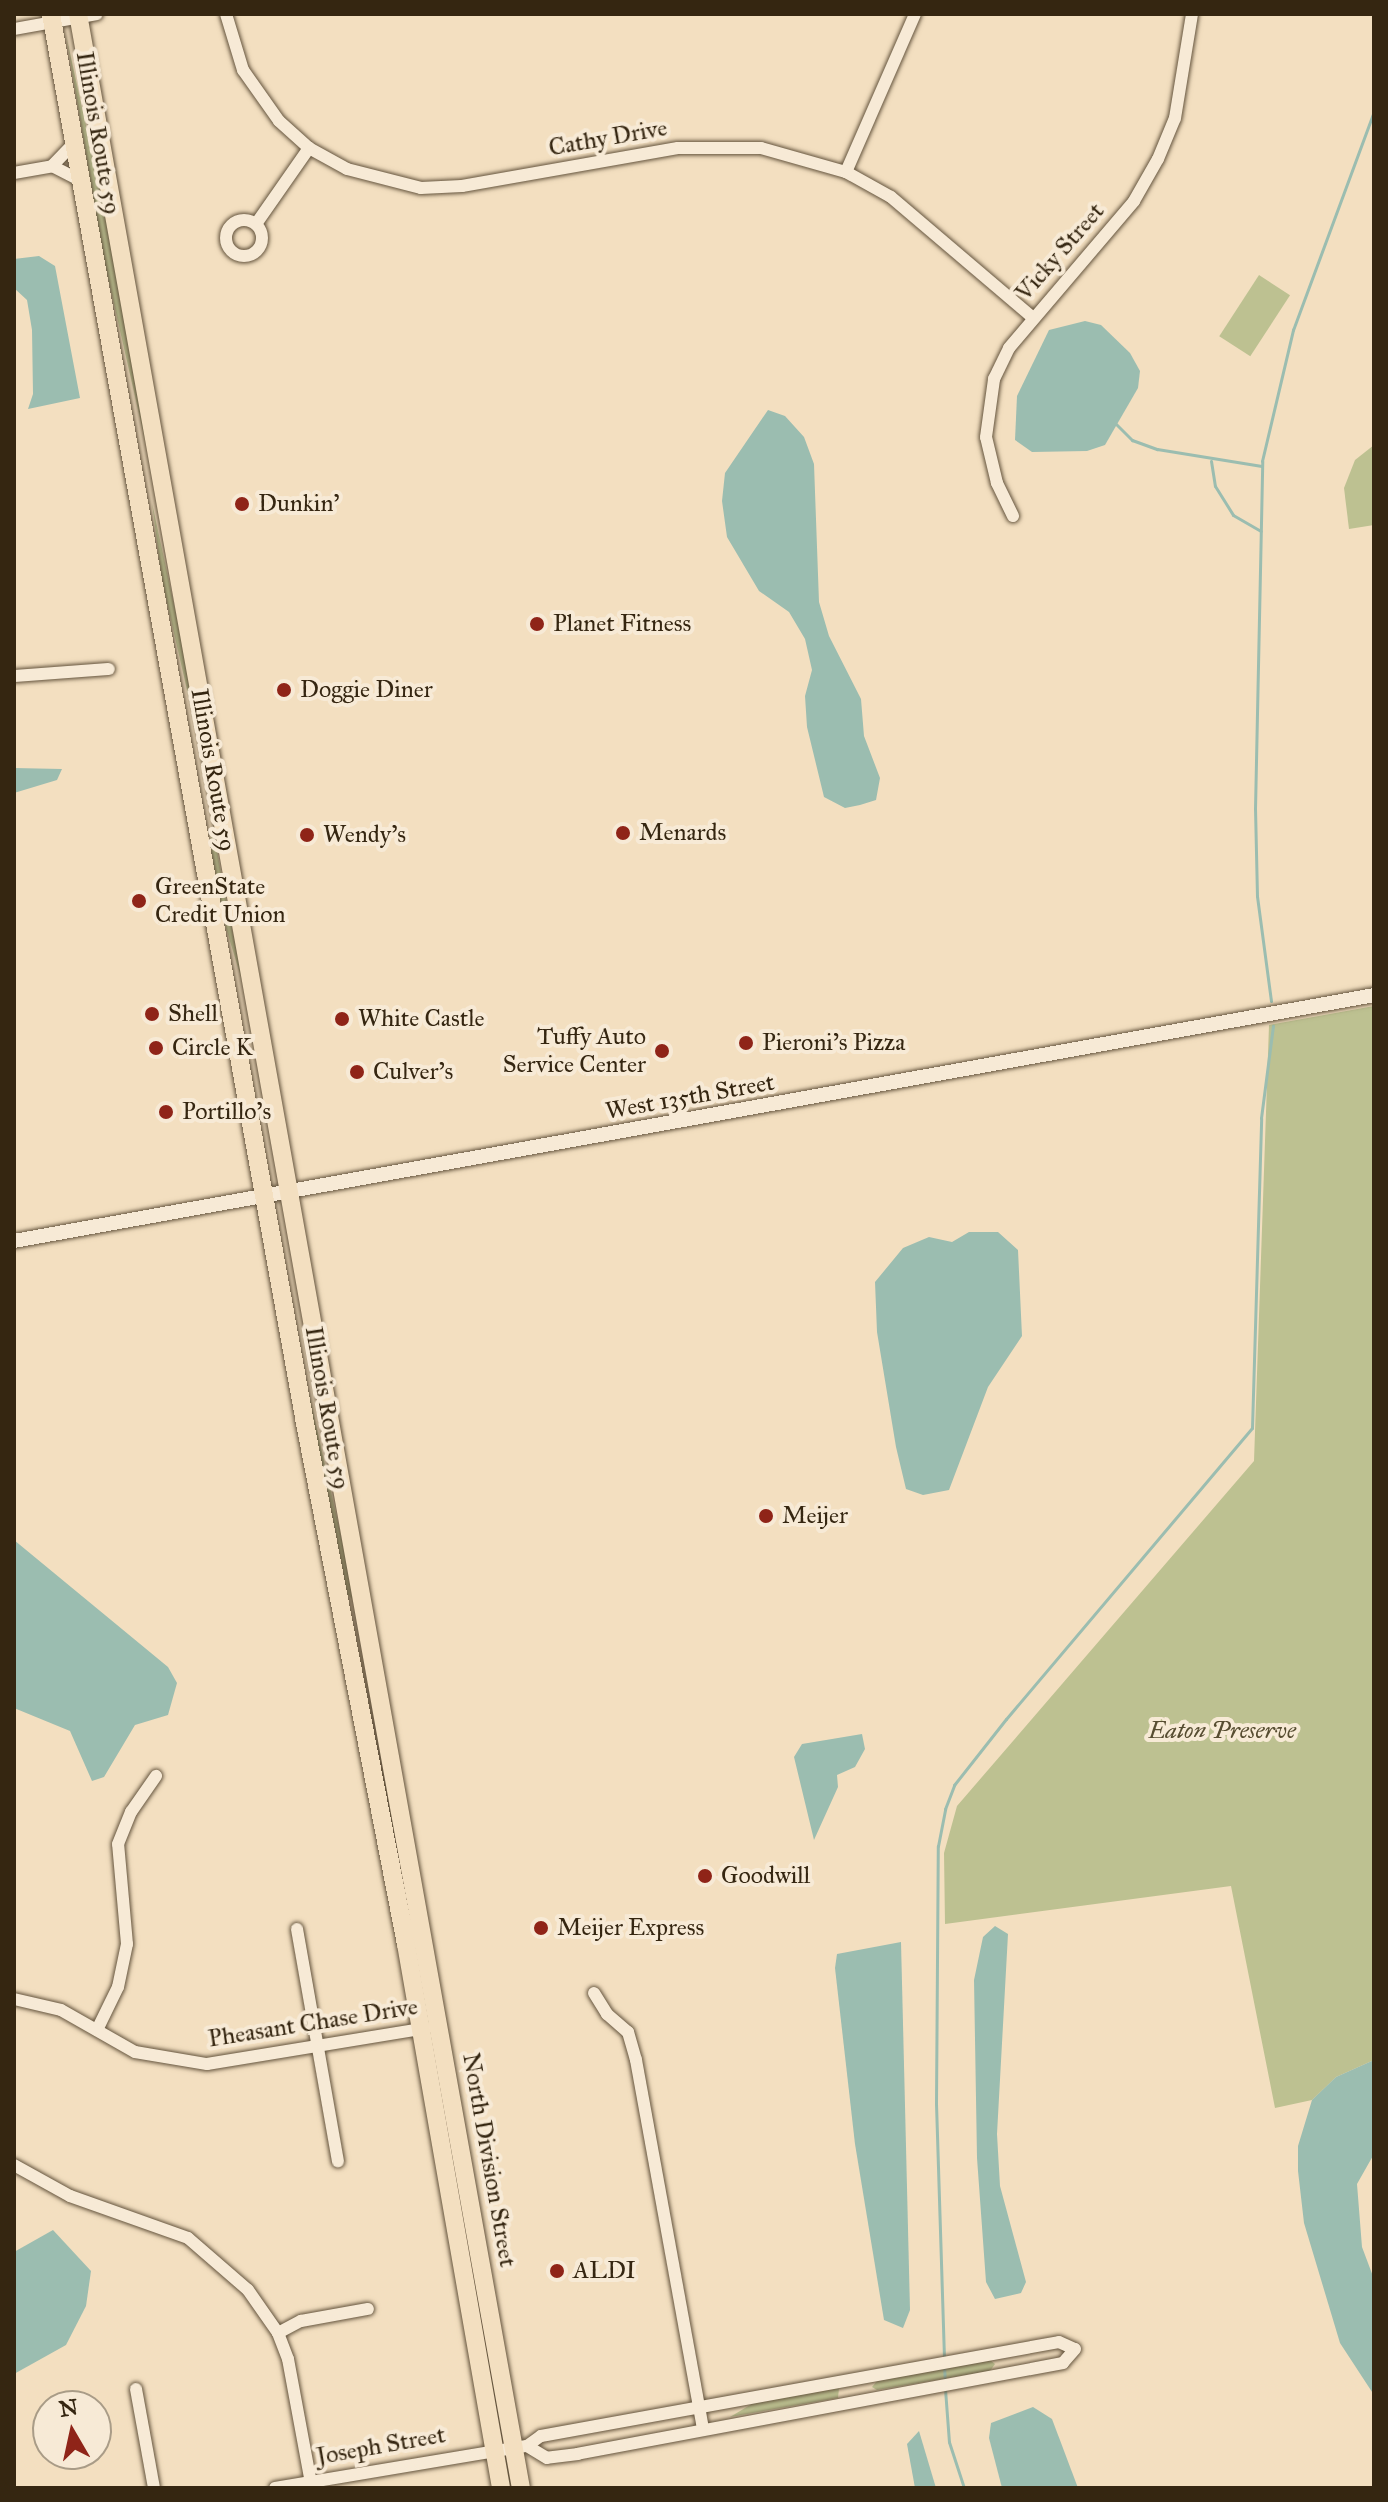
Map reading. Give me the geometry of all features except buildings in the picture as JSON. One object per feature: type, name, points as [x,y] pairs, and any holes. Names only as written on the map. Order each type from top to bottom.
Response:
[{"type":"main road","name":"Illinois Route 59","points":[[85,15],[365,1626],[407,1841]]},
{"type":"main road","name":"Illinois Route 59","points":[[52,18],[337,1594],[391,1865]]},
{"type":"main road","points":[[136,476],[164,481]]},
{"type":"main road","points":[[337,1594],[365,1626]]},
{"type":"main road","name":"North Division Street","points":[[407,1841],[521,2447],[521,2488]]},
{"type":"main road","name":"North Division Street","points":[[391,1865],[501,2488]]},
{"type":"street","name":"Cathy Drive","points":[[226,14],[250,82],[279,121],[309,148],[383,182],[421,188],[721,146],[761,148],[846,172],[903,206],[1032,317]]},
{"type":"street","points":[[846,172],[915,14]]},
{"type":"street","name":"Vicky Street","points":[[1013,516],[990,463],[986,412],[999,369],[1032,317],[1134,201],[1158,159],[1175,118],[1192,14]]},
{"type":"street","points":[[14,29],[52,18],[85,15]]},
{"type":"street","points":[[14,173],[52,166],[75,142]]},
{"type":"street","points":[[256,224],[309,148]]},
{"type":"street","points":[[52,166],[82,181]]},
{"type":"street","points":[[14,676],[109,669]]},
{"type":"street","name":"West 135th Street","points":[[14,1241],[1374,995]]},
{"type":"street","points":[[97,2030],[118,1987],[127,1944],[118,1844],[131,1812],[156,1776]]},
{"type":"street","points":[[297,1929],[338,2161]]},
{"type":"street","points":[[594,1993],[607,2014],[628,2032],[636,2060],[703,2429]]},
{"type":"street","name":"Pheasant Chase Drive","points":[[14,1999],[61,2010],[135,2052],[184,2062],[235,2062],[441,2025]]},
{"type":"street","points":[[14,2165],[70,2196],[188,2238],[248,2290],[278,2333],[288,2359],[312,2485]]},
{"type":"street","points":[[278,2333],[301,2321],[368,2309]]},
{"type":"street","points":[[1059,2342],[1075,2349],[1063,2363],[938,2383],[547,2458],[521,2447],[541,2436],[1059,2342]]},
{"type":"street","points":[[856,2380],[859,2399]]},
{"type":"street","points":[[136,2389],[154,2488]]},
{"type":"street","name":"Joseph Street","points":[[275,2488],[312,2485],[494,2448],[521,2447]]},
{"type":"green space","points":[[66,35],[117,266],[150,462],[103,256]]},
{"type":"green space","points":[[1259,275],[1290,295],[1250,356],[1219,336]]},
{"type":"green space","points":[[1374,445],[1374,525],[1349,529],[1344,488],[1355,460]]},
{"type":"green space","points":[[152,503],[201,729],[205,768],[162,581]]},
{"type":"green space","points":[[214,834],[248,1000],[222,915],[209,840]]},
{"type":"green space","name":"Eaton Preserve","points":[[1374,1006],[1374,2060],[1336,2077],[1312,2100],[1275,2108],[1231,1886],[945,1924],[944,1853],[957,1806],[1254,1461],[1269,1025]]},
{"type":"green space","points":[[307,1385],[343,1545],[354,1601],[343,1590]]},
{"type":"green space","points":[[990,2360],[995,2364],[990,2371],[877,2390],[872,2387],[877,2381]]},
{"type":"green space","points":[[839,2388],[838,2398],[730,2417],[755,2402]]},
{"type":"shaded area","points":[[39,256],[55,266],[80,398],[28,409],[33,394],[32,330],[27,300],[14,288],[14,259]]},
{"type":"shaded area","points":[[1085,321],[1101,325],[1130,353],[1140,371],[1138,388],[1105,445],[1087,451],[1032,452],[1015,440],[1017,396],[1049,330]]},
{"type":"shaded area","points":[[768,410],[785,416],[804,437],[814,464],[819,602],[829,636],[861,699],[864,736],[880,778],[876,800],[860,805],[845,808],[824,797],[807,727],[805,696],[812,670],[805,639],[789,612],[759,591],[727,537],[722,501],[725,473]]},
{"type":"shaded area","points":[[14,768],[62,769],[57,780],[14,793]]},
{"type":"shaded area","points":[[969,1232],[998,1232],[1018,1250],[1022,1336],[988,1387],[949,1490],[923,1495],[906,1489],[896,1447],[877,1332],[875,1282],[903,1248],[929,1237],[952,1242]]},
{"type":"shaded area","points":[[14,1540],[168,1667],[177,1683],[168,1715],[135,1725],[104,1777],[92,1781],[70,1731],[14,1708]]},
{"type":"shaded area","points":[[862,1734],[865,1749],[855,1767],[837,1775],[838,1787],[814,1840],[794,1757],[802,1744]]},
{"type":"shaded area","points":[[995,1926],[1008,1934],[997,2134],[1000,2186],[1026,2282],[1021,2293],[995,2299],[986,2282],[977,2158],[974,1980],[983,1937]]},
{"type":"shaded area","points":[[901,1942],[910,2310],[903,2328],[884,2320],[855,2144],[835,1968],[837,1954]]},
{"type":"shaded area","points":[[1374,2060],[1374,2154],[1357,2184],[1362,2247],[1374,2279],[1374,2395],[1340,2343],[1304,2223],[1298,2146],[1312,2100],[1336,2077]]},
{"type":"shaded area","points":[[53,2230],[91,2271],[86,2306],[66,2345],[14,2374],[14,2252]]},
{"type":"shaded area","points":[[1033,2407],[1052,2419],[1078,2488],[1002,2488],[989,2438],[991,2423]]},
{"type":"shaded area","points":[[919,2431],[936,2488],[915,2488],[907,2444]]},
{"type":"waterway","points":[[1271,1001],[1257,896],[1255,809],[1262,461],[1293,330],[1374,111]]},
{"type":"waterway","points":[[1116,424],[1132,440],[1157,449],[1262,466]]},
{"type":"waterway","points":[[1211,461],[1215,486],[1233,515],[1261,531]]},
{"type":"waterway","points":[[944,2358],[936,2104],[938,1846],[945,1809],[954,1785],[1006,1719],[1252,1428],[1261,1118],[1273,1026]]},
{"type":"waterway","points":[[944,2365],[945,2382]]},
{"type":"waterway","points":[[945,2389],[949,2442],[964,2488]]},
{"type":"place","name":"Dunkin'","points":[[242,504]]},
{"type":"place","name":"Planet Fitness","points":[[537,624]]},
{"type":"place","name":"Doggie Diner","points":[[284,690]]},
{"type":"place","name":"Menards","points":[[623,833]]},
{"type":"place","name":"Wendy's","points":[[307,835]]},
{"type":"place","name":"GreenState Credit Union","points":[[139,901]]},
{"type":"place","name":"Shell","points":[[152,1014]]},
{"type":"place","name":"White Castle","points":[[342,1019]]},
{"type":"place","name":"Pieroni's Pizza","points":[[746,1043]]},
{"type":"place","name":"Circle K","points":[[156,1048]]},
{"type":"place","name":"Tuffy Auto Service Center","points":[[662,1051]]},
{"type":"place","name":"Culver's","points":[[357,1072]]},
{"type":"place","name":"Portillo's","points":[[166,1112]]},
{"type":"place","name":"Meijer","points":[[766,1516]]},
{"type":"place","name":"Goodwill","points":[[705,1876]]},
{"type":"place","name":"Meijer Express","points":[[541,1928]]},
{"type":"place","name":"ALDI","points":[[557,2271]]}]
